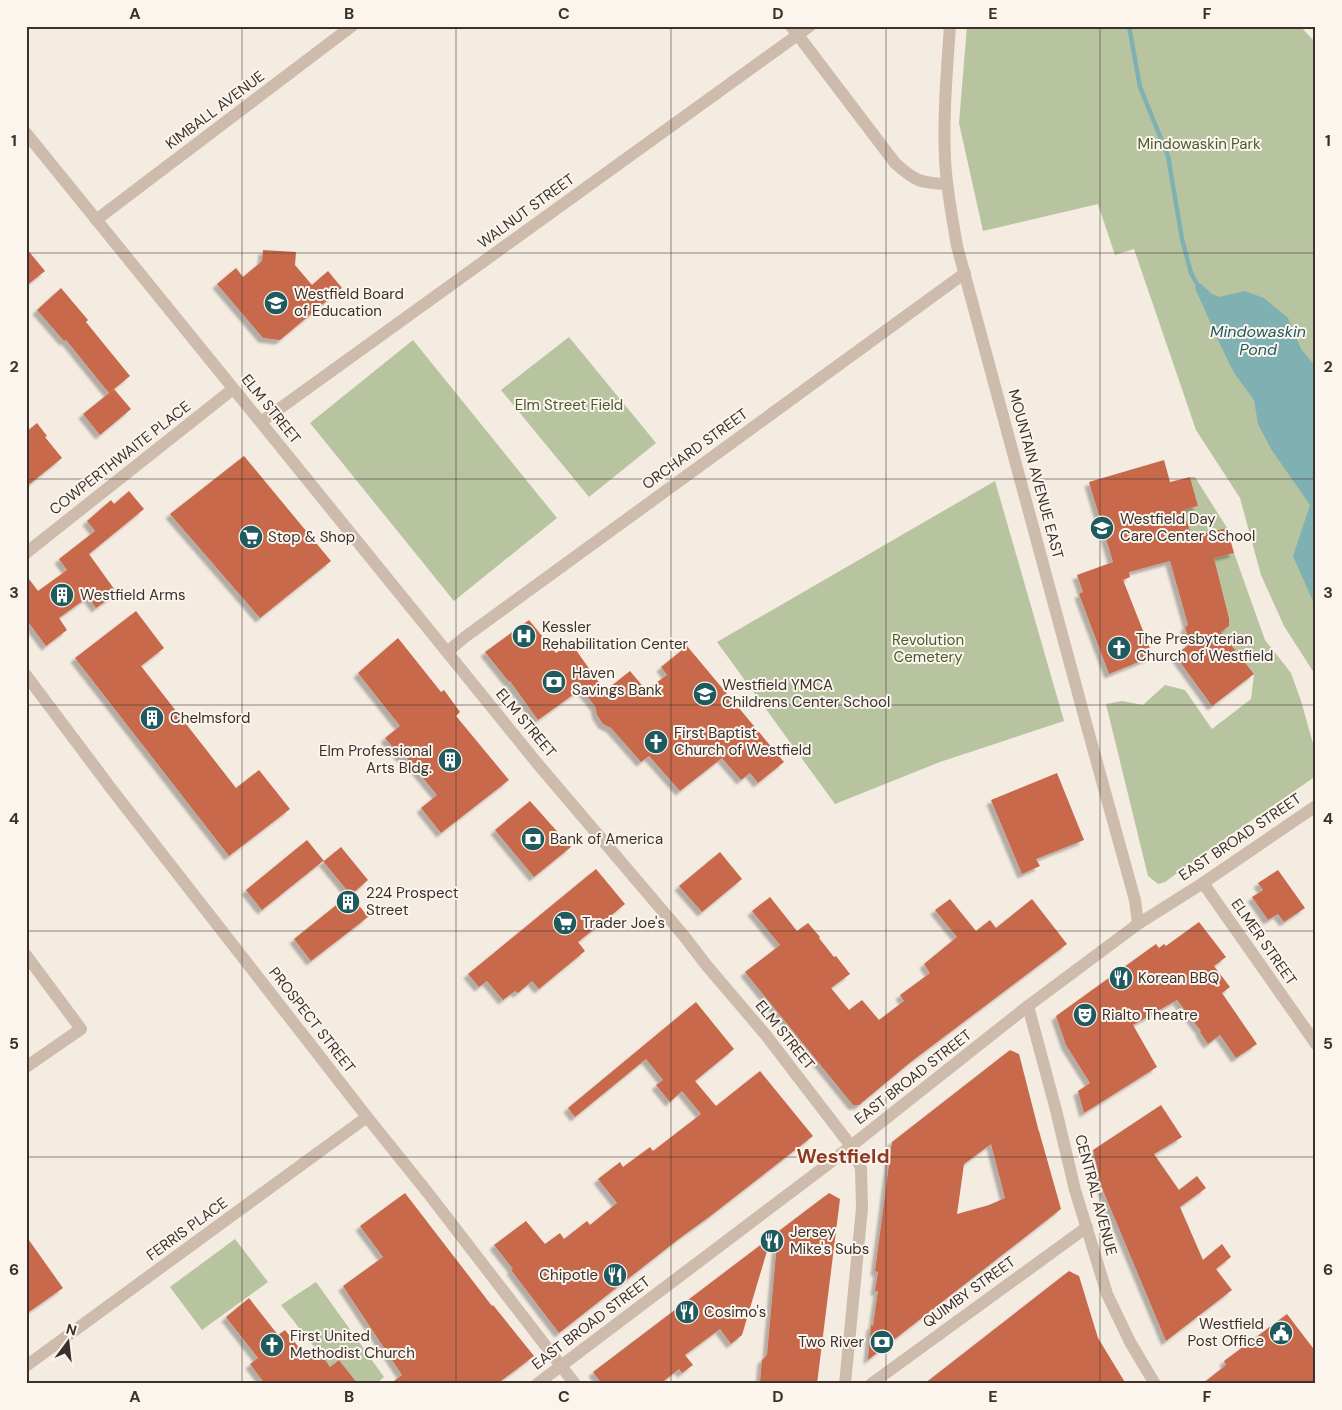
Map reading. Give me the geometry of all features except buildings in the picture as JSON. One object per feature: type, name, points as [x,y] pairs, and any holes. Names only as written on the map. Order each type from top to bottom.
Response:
[{"type":"street","name":"KIMBALL AVENUE","points":[[96,220],[352,26]]},
{"type":"street","name":"WALNUT STREET","points":[[261,422],[794,30],[810,26]]},
{"type":"street","name":"MOUNTAIN AVENUE EAST","points":[[950,26],[944,124],[947,184],[957,246],[1135,900],[1138,924]]},
{"type":"street","points":[[794,30],[895,163],[910,176],[918,180],[926,183],[947,184]]},
{"type":"street","name":"ELM STREET","points":[[26,134],[537,763],[765,1034],[850,1146],[861,1168],[862,1208],[846,1384]]},
{"type":"street","name":"ORCHARD STREET","points":[[447,652],[464,637],[965,273]]},
{"type":"street","name":"COWPERTHWAITE PLACE","points":[[26,553],[233,389]]},
{"type":"street","name":"PROSPECT STREET","points":[[26,675],[113,791],[575,1384]]},
{"type":"street","name":"EAST BROAD STREET","points":[[537,1384],[850,1146],[1028,1006],[1138,924],[1203,883],[1316,806]]},
{"type":"street","name":"ELMER STREET","points":[[1203,883],[1316,1044]]},
{"type":"street","points":[[26,955],[81,1029],[26,1067]]},
{"type":"street","name":"CENTRAL AVENUE","points":[[1028,1006],[1075,1190],[1107,1294],[1130,1342],[1155,1384]]},
{"type":"street","name":"FERRIS PLACE","points":[[26,1366],[367,1117]]},
{"type":"street","name":"QUIMBY STREET","points":[[871,1384],[1087,1227]]},
{"type":"green space","name":"Mindowaskin Park","points":[[967,26],[1300,26],[1316,43],[1316,676],[1284,626],[1261,575],[1240,498],[1196,430],[1134,249],[1115,255],[1098,204],[983,231],[959,123]]},
{"type":"green space","name":"Elm Street Field","points":[[569,337],[656,443],[589,497],[501,390]]},
{"type":"green space","points":[[413,340],[557,518],[454,601],[310,423]]},
{"type":"green space","points":[[1190,477],[1195,477],[1227,528],[1192,536],[1183,510],[1198,506]]},
{"type":"green space","name":"Revolution Cemetery","points":[[995,481],[1064,721],[940,762],[835,804],[717,642]]},
{"type":"green space","points":[[1234,553],[1265,640],[1291,673],[1316,754],[1316,776],[1165,882],[1158,884],[1148,876],[1106,704],[1122,701],[1143,705],[1165,685],[1185,690],[1212,729],[1251,699],[1254,674],[1221,632],[1229,626],[1229,618],[1214,558]]},
{"type":"green space","points":[[235,1239],[268,1282],[202,1330],[170,1287]]},
{"type":"green space","points":[[316,1282],[384,1377],[376,1384],[358,1384],[339,1360],[330,1367],[281,1305]]},
{"type":"water","name":"Mindowaskin Pond","points":[[1196,282],[1219,297],[1245,291],[1264,298],[1288,318],[1301,349],[1316,367],[1316,608],[1293,556],[1310,505],[1271,449],[1258,424],[1254,400],[1234,373],[1195,288]]},
{"type":"waterway","points":[[1129,26],[1140,87],[1168,156],[1182,239],[1191,273],[1196,282]]},
{"type":"place","name":"Westfield Board of Education","points":[[276,303]]},
{"type":"place","name":"Westfield Day Care Center School","points":[[1102,528]]},
{"type":"place","name":"Stop & Shop","points":[[251,537]]},
{"type":"place","name":"Westfield Arms","points":[[62,595]]},
{"type":"place","name":"Kessler Rehabilitation Center","points":[[524,636]]},
{"type":"place","name":"The Presbyterian Church of Westfield","points":[[1119,648]]},
{"type":"place","name":"Haven Savings Bank","points":[[554,682]]},
{"type":"place","name":"Westfield YMCA Childrens Center School","points":[[705,694]]},
{"type":"place","name":"Chelmsford","points":[[152,718]]},
{"type":"place","name":"First Baptist Church of Westfield","points":[[656,742]]},
{"type":"place","name":"Elm Professional Arts Bldg.","points":[[450,760]]},
{"type":"place","name":"Bank of America","points":[[533,839]]},
{"type":"place","name":"224 Prospect Street","points":[[348,902]]},
{"type":"place","name":"Trader Joe's","points":[[565,923]]},
{"type":"place","name":"Korean BBQ","points":[[1121,978]]},
{"type":"place","name":"Rialto Theatre","points":[[1085,1015]]},
{"type":"place","name":"Jersey Mike's Subs","points":[[772,1241]]},
{"type":"place","name":"Chipotle","points":[[615,1275]]},
{"type":"place","name":"Cosimo's","points":[[687,1312]]},
{"type":"place","name":"Westfield Post Office","points":[[1281,1333]]},
{"type":"place","name":"Two River","points":[[882,1342]]},
{"type":"place","name":"First United Methodist Church","points":[[272,1345]]},
{"type":"district","name":"Westfield","points":[[843,1156]]}]
